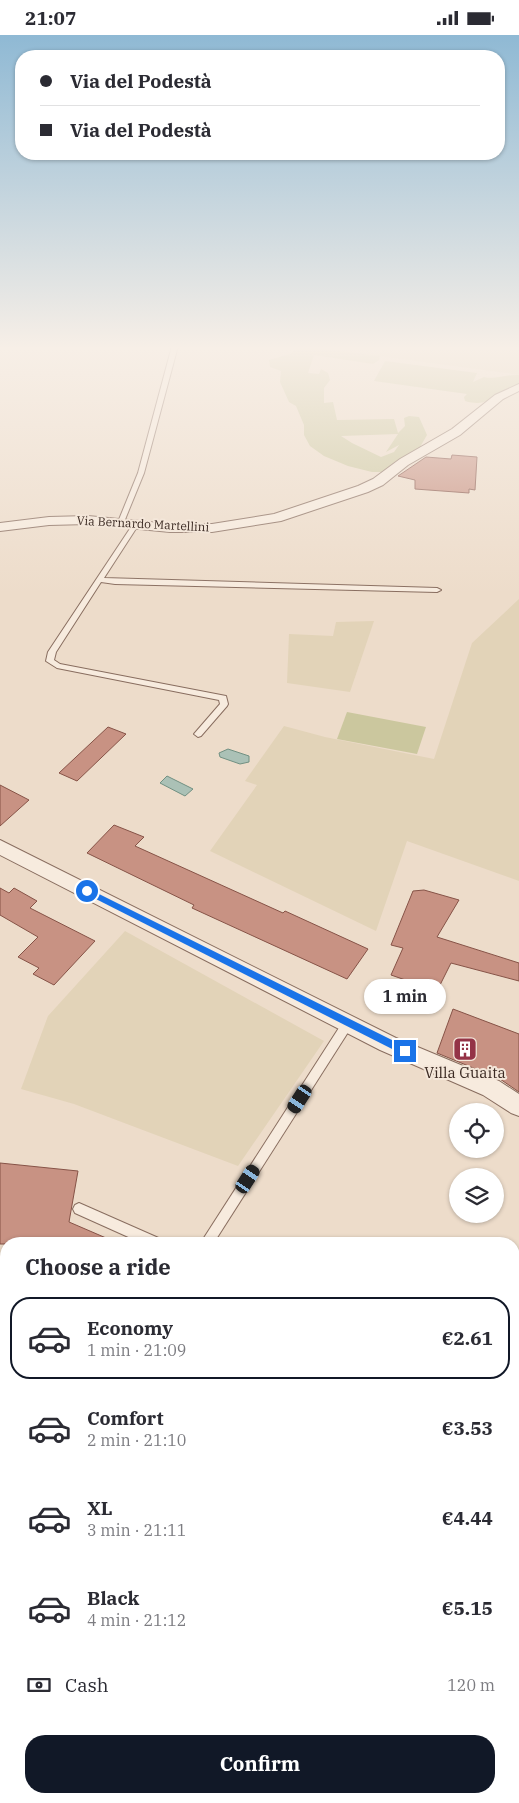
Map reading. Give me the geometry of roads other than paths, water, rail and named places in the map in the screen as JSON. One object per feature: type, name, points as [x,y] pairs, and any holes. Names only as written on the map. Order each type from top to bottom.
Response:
[{"type":"street","name":"Via Bernardo Martellini","points":[[0,527],[49,521],[121,522],[170,528],[212,528],[253,523],[276,518],[363,489],[378,482],[404,462],[461,429]]},
{"type":"street","points":[[0,847],[388,1044],[491,1088],[519,1106]]},
{"type":"lane","points":[[121,522],[141,473],[153,429]]},
{"type":"lane","points":[[136,524],[52,652],[50,661],[57,666],[223,698],[224,704],[198,734]]},
{"type":"lane","points":[[99,579],[437,590]]},
{"type":"lane","points":[[210,1237],[348,1023]]},
{"type":"lane","points":[[79,1209],[143,1237]]},
{"type":"place","name":"Villa Guaita","points":[[465,1049]]}]
